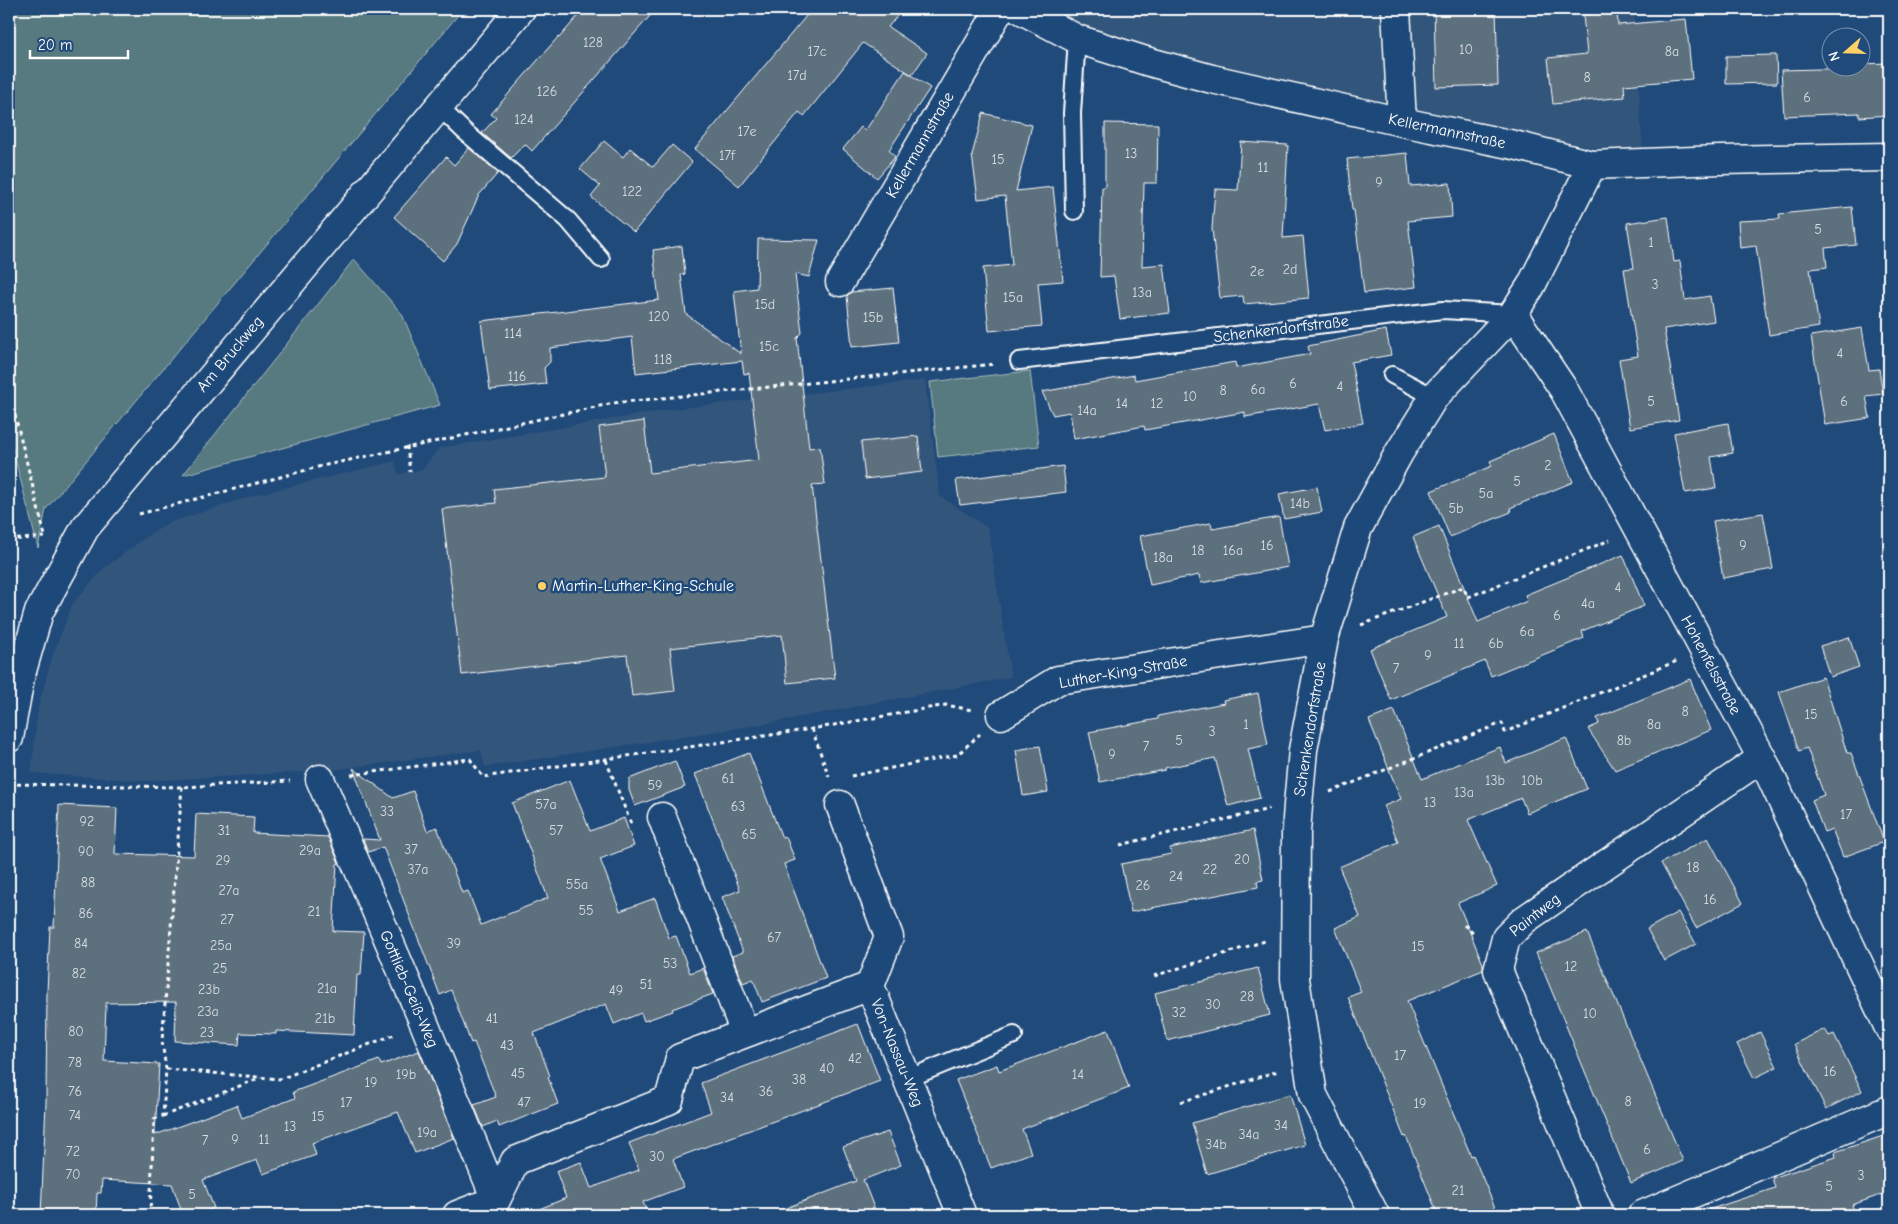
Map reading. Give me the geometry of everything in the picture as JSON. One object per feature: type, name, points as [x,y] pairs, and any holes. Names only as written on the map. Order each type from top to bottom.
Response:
[{"type":"street","name":"Am Bruckweg","points":[[9,738],[20,678],[39,612],[85,528],[521,9]]},
{"type":"street","name":"Kellermannstraße","points":[[840,282],[1000,9]]},
{"type":"street","name":"Kellermannstraße","points":[[1020,9],[1077,39],[1146,61],[1212,79],[1514,145],[1592,165],[1720,160],[1889,157]]},
{"type":"street","points":[[1396,9],[1402,122]]},
{"type":"street","name":"Schenkendorfstraße","points":[[1375,1215],[1313,1095],[1295,979],[1298,805],[1303,750],[1324,639],[1358,528],[1399,453],[1434,397],[1513,314],[1531,286],[1592,165]]},
{"type":"street","name":"Hohenfelsstraße","points":[[1513,314],[1564,390],[1762,758],[1889,1028]]},
{"type":"street","name":"Luther-King-Straße","points":[[1000,715],[1058,680],[1324,639]]},
{"type":"street","name":"Paintweg","points":[[1600,1215],[1498,970],[1506,938],[1524,920],[1762,758]]},
{"type":"street","name":"Gottlieb-Geiß-Weg","points":[[320,779],[424,1023],[496,1200]]},
{"type":"street","name":"Von-Nassau-Weg","points":[[840,805],[889,937],[870,986],[962,1215]]},
{"type":"street","points":[[662,816],[745,1033]]},
{"type":"street","points":[[457,1215],[496,1200],[515,1161],[670,1100],[680,1058],[870,986]]},
{"type":"street","points":[[1642,1215],[1889,1110]]},
{"type":"lane","points":[[1074,211],[1072,113],[1077,39]]},
{"type":"lane","points":[[439,107],[464,131],[568,220],[601,259]]},
{"type":"lane","name":"Schenkendorfstraße","points":[[1019,361],[1443,310],[1513,314]]},
{"type":"lane","points":[[1392,375],[1434,397]]},
{"type":"lane","points":[[907,1078],[1014,1035]]},
{"type":"path","points":[[132,515],[407,446],[614,404],[1019,361]]},
{"type":"path","points":[[9,391],[45,537]]},
{"type":"path","points":[[407,446],[410,472]]},
{"type":"path","points":[[1324,639],[1463,587],[1468,598],[1638,528]]},
{"type":"path","points":[[1120,845],[1262,810],[1298,805],[1502,723],[1505,732],[1703,650]]},
{"type":"path","points":[[9,784],[182,787],[320,779],[470,759],[483,777],[812,728],[946,705],[1000,715]]},
{"type":"path","points":[[850,776],[957,754],[1000,715]]},
{"type":"path","points":[[812,728],[840,805]]},
{"type":"path","points":[[606,759],[632,828],[662,816]]},
{"type":"path","points":[[163,1116],[166,1069],[162,1041],[182,787]]},
{"type":"path","points":[[1154,976],[1295,931]]},
{"type":"path","points":[[166,1069],[280,1079],[424,1023]]},
{"type":"path","points":[[1181,1102],[1308,1062]]},
{"type":"path","points":[[150,1215],[154,1119],[261,1077]]},
{"type":"shaded area","points":[[991,9],[1634,9],[1643,156],[1143,68],[1003,18]]},
{"type":"shaded area","name":"Martin-Luther-King-Schule","points":[[925,380],[940,496],[988,528],[1011,677],[770,723],[485,767],[481,750],[323,771],[146,781],[31,773],[38,708],[52,657],[73,603],[104,568],[147,536],[171,522],[255,495],[395,461],[398,474],[422,470],[439,448],[673,409]]},
{"type":"green space","points":[[9,9],[463,9],[46,509],[38,548],[9,435]]},
{"type":"green space","points":[[354,259],[402,314],[440,405],[183,475]]},
{"type":"green space","points":[[1030,371],[1039,446],[938,457],[930,382]]},
{"type":"building","points":[[584,9],[656,9],[532,151],[525,144],[511,158],[482,133],[496,118],[491,114]]},
{"type":"building","points":[[812,9],[903,9],[888,27],[927,53],[912,75],[863,43],[804,116],[799,112],[739,186],[695,149]]},
{"type":"building","points":[[1434,9],[1496,9],[1498,85],[1436,87]]},
{"type":"building","points":[[1617,12],[1618,25],[1686,19],[1692,79],[1624,85],[1625,97],[1553,104],[1548,58],[1587,54],[1583,15]]},
{"type":"building","points":[[1776,55],[1777,83],[1726,84],[1726,56]]},
{"type":"building","points":[[1889,63],[1889,115],[1859,117],[1859,113],[1784,116],[1781,70],[1820,69],[1820,78],[1870,78],[1870,64]]},
{"type":"building","points":[[905,71],[930,88],[889,150],[895,157],[877,178],[843,149],[861,127],[865,131]]},
{"type":"building","points":[[983,113],[1032,125],[1016,191],[1053,187],[1063,281],[1038,283],[1042,326],[989,331],[983,268],[1012,265],[1005,196],[978,199],[972,155]]},
{"type":"building","points":[[1105,123],[1158,124],[1157,183],[1144,183],[1142,266],[1164,264],[1170,313],[1120,319],[1114,276],[1100,277],[1102,187],[1105,187]]},
{"type":"building","points":[[604,141],[623,157],[630,148],[653,167],[672,145],[692,162],[634,232],[591,197],[600,186],[580,169]]},
{"type":"building","points":[[1241,142],[1288,145],[1283,238],[1303,236],[1309,298],[1244,304],[1243,296],[1220,298],[1212,229],[1215,189],[1238,190]]},
{"type":"building","points":[[469,148],[498,173],[479,195],[457,244],[443,261],[394,217],[446,157],[454,165]]},
{"type":"building","points":[[1407,153],[1410,186],[1450,183],[1452,217],[1408,221],[1416,287],[1364,293],[1347,159]]},
{"type":"building","points":[[1852,207],[1856,245],[1825,248],[1827,267],[1810,269],[1819,327],[1769,335],[1756,246],[1740,248],[1738,221],[1780,219],[1779,214]]},
{"type":"building","points":[[1668,217],[1674,262],[1680,261],[1685,300],[1710,296],[1714,321],[1664,329],[1679,420],[1630,428],[1619,359],[1638,356],[1624,269],[1634,268],[1627,223]]},
{"type":"building","points":[[758,239],[819,240],[809,277],[795,274],[802,333],[797,338],[809,448],[820,447],[825,484],[812,485],[835,678],[787,683],[782,635],[670,648],[675,691],[632,696],[627,655],[462,675],[442,509],[496,503],[494,489],[605,477],[599,427],[644,421],[650,473],[759,460],[749,373],[744,374],[742,361],[636,373],[632,337],[550,348],[550,362],[544,368],[546,384],[490,390],[481,321],[659,300],[653,250],[682,246],[685,274],[681,275],[686,314],[741,354],[734,291],[757,288]]},
{"type":"building","points":[[893,288],[899,342],[852,347],[847,296],[851,292]]},
{"type":"building","points":[[1862,328],[1869,370],[1879,369],[1883,394],[1866,396],[1870,418],[1825,425],[1811,336]]},
{"type":"building","points":[[1386,330],[1391,355],[1351,362],[1363,423],[1325,430],[1319,404],[1245,417],[1245,412],[1145,430],[1144,426],[1074,439],[1070,412],[1053,415],[1042,392],[1134,375],[1135,380],[1235,362],[1236,368],[1310,354],[1308,346]]},
{"type":"building","points":[[1728,423],[1733,453],[1711,457],[1716,488],[1685,493],[1674,433]]},
{"type":"building","points":[[1554,434],[1573,482],[1510,508],[1511,512],[1450,537],[1431,491],[1492,466],[1490,461]]},
{"type":"building","points":[[918,436],[922,472],[865,479],[861,442]]},
{"type":"building","points":[[1063,466],[1066,492],[960,505],[956,480]]},
{"type":"building","points":[[1317,487],[1322,512],[1284,519],[1279,494]]},
{"type":"building","points":[[1763,513],[1773,569],[1723,578],[1713,521]]},
{"type":"building","points":[[1279,517],[1288,567],[1201,583],[1199,575],[1150,585],[1140,536],[1211,523],[1212,529]]},
{"type":"building","points":[[1439,526],[1478,622],[1527,601],[1525,595],[1623,555],[1644,606],[1582,631],[1584,638],[1491,676],[1485,661],[1391,700],[1370,649],[1447,617],[1413,537]]},
{"type":"building","points":[[1849,637],[1859,667],[1830,677],[1820,646]]},
{"type":"building","points":[[1823,677],[1847,753],[1851,753],[1884,842],[1843,857],[1832,829],[1824,832],[1812,800],[1824,795],[1807,748],[1799,751],[1779,692]]},
{"type":"building","points":[[1690,679],[1711,730],[1615,770],[1588,729],[1599,724],[1597,718]]},
{"type":"building","points":[[1258,693],[1268,745],[1248,749],[1260,798],[1228,806],[1215,758],[1165,768],[1165,770],[1100,782],[1089,732],[1158,719],[1158,716],[1224,703],[1223,700]]},
{"type":"building","points":[[1394,710],[1422,779],[1500,747],[1506,763],[1566,738],[1587,789],[1527,813],[1521,798],[1468,820],[1497,886],[1458,903],[1483,964],[1483,970],[1407,1001],[1471,1156],[1473,1155],[1498,1215],[1438,1215],[1406,1136],[1404,1137],[1348,997],[1361,992],[1335,928],[1360,917],[1339,867],[1398,842],[1384,806],[1401,799],[1369,720]]},
{"type":"building","points":[[1040,746],[1048,792],[1023,796],[1016,750]]},
{"type":"building","points":[[749,753],[782,838],[786,837],[795,860],[784,864],[826,978],[762,1002],[753,979],[743,983],[732,956],[743,952],[722,897],[740,890],[695,774]]},
{"type":"building","points":[[675,761],[685,787],[635,806],[629,790],[629,779]]},
{"type":"building","points":[[353,768],[393,798],[413,791],[427,831],[437,827],[462,893],[468,891],[481,925],[548,898],[512,803],[570,780],[590,831],[624,818],[634,846],[600,859],[620,911],[655,898],[669,938],[676,936],[690,973],[703,968],[713,994],[644,1021],[641,1013],[614,1024],[606,1004],[534,1033],[558,1104],[499,1127],[497,1121],[483,1127],[474,1105],[496,1097],[474,1042],[471,1043],[451,990],[440,995],[383,847],[368,852],[363,839],[380,840]]},
{"type":"building","points":[[59,805],[117,808],[115,854],[194,856],[196,814],[254,817],[253,833],[328,837],[339,863],[337,864],[333,931],[364,932],[361,975],[357,975],[354,1035],[276,1031],[276,1034],[240,1033],[239,1045],[175,1041],[176,1002],[106,1003],[104,1061],[159,1064],[155,1135],[237,1105],[242,1118],[295,1098],[293,1092],[379,1060],[381,1065],[419,1051],[454,1138],[415,1153],[398,1112],[312,1143],[316,1155],[263,1174],[257,1160],[203,1180],[214,1208],[194,1215],[183,1215],[172,1184],[102,1180],[101,1193],[97,1193],[96,1215],[41,1215],[46,1103],[47,992],[50,927],[54,927]]},
{"type":"building","points":[[1253,830],[1263,880],[1257,881],[1258,887],[1131,912],[1121,864],[1171,854],[1170,848]]},
{"type":"building","points":[[1708,838],[1743,903],[1696,928],[1661,863]]},
{"type":"building","points":[[1678,912],[1696,944],[1664,961],[1647,929]]},
{"type":"building","points":[[1587,932],[1683,1161],[1631,1183],[1536,953]]},
{"type":"building","points":[[1258,968],[1270,1015],[1167,1041],[1155,993]]},
{"type":"building","points":[[858,1024],[880,1081],[673,1159],[683,1187],[643,1202],[648,1215],[527,1214],[566,1198],[556,1171],[581,1162],[591,1188],[639,1170],[629,1143],[711,1112],[701,1083]]},
{"type":"building","points":[[1825,1029],[1829,1036],[1834,1034],[1862,1091],[1826,1109],[1794,1044]]},
{"type":"building","points":[[1108,1030],[1129,1088],[1022,1129],[1031,1153],[991,1168],[956,1080],[997,1065],[999,1071]]},
{"type":"building","points":[[1760,1032],[1777,1067],[1754,1078],[1737,1044]]},
{"type":"building","points":[[1290,1094],[1305,1145],[1207,1174],[1192,1123]]},
{"type":"building","points":[[888,1132],[901,1165],[863,1180],[877,1215],[774,1215],[773,1213],[856,1181],[843,1147]]},
{"type":"building","points":[[1889,1134],[1889,1192],[1852,1205],[1854,1210],[1838,1215],[1709,1215],[1708,1210],[1775,1188],[1772,1178],[1836,1157],[1835,1152]]},
{"type":"place","name":"Martin-Luther-King-Schule","points":[[542,586]]}]
